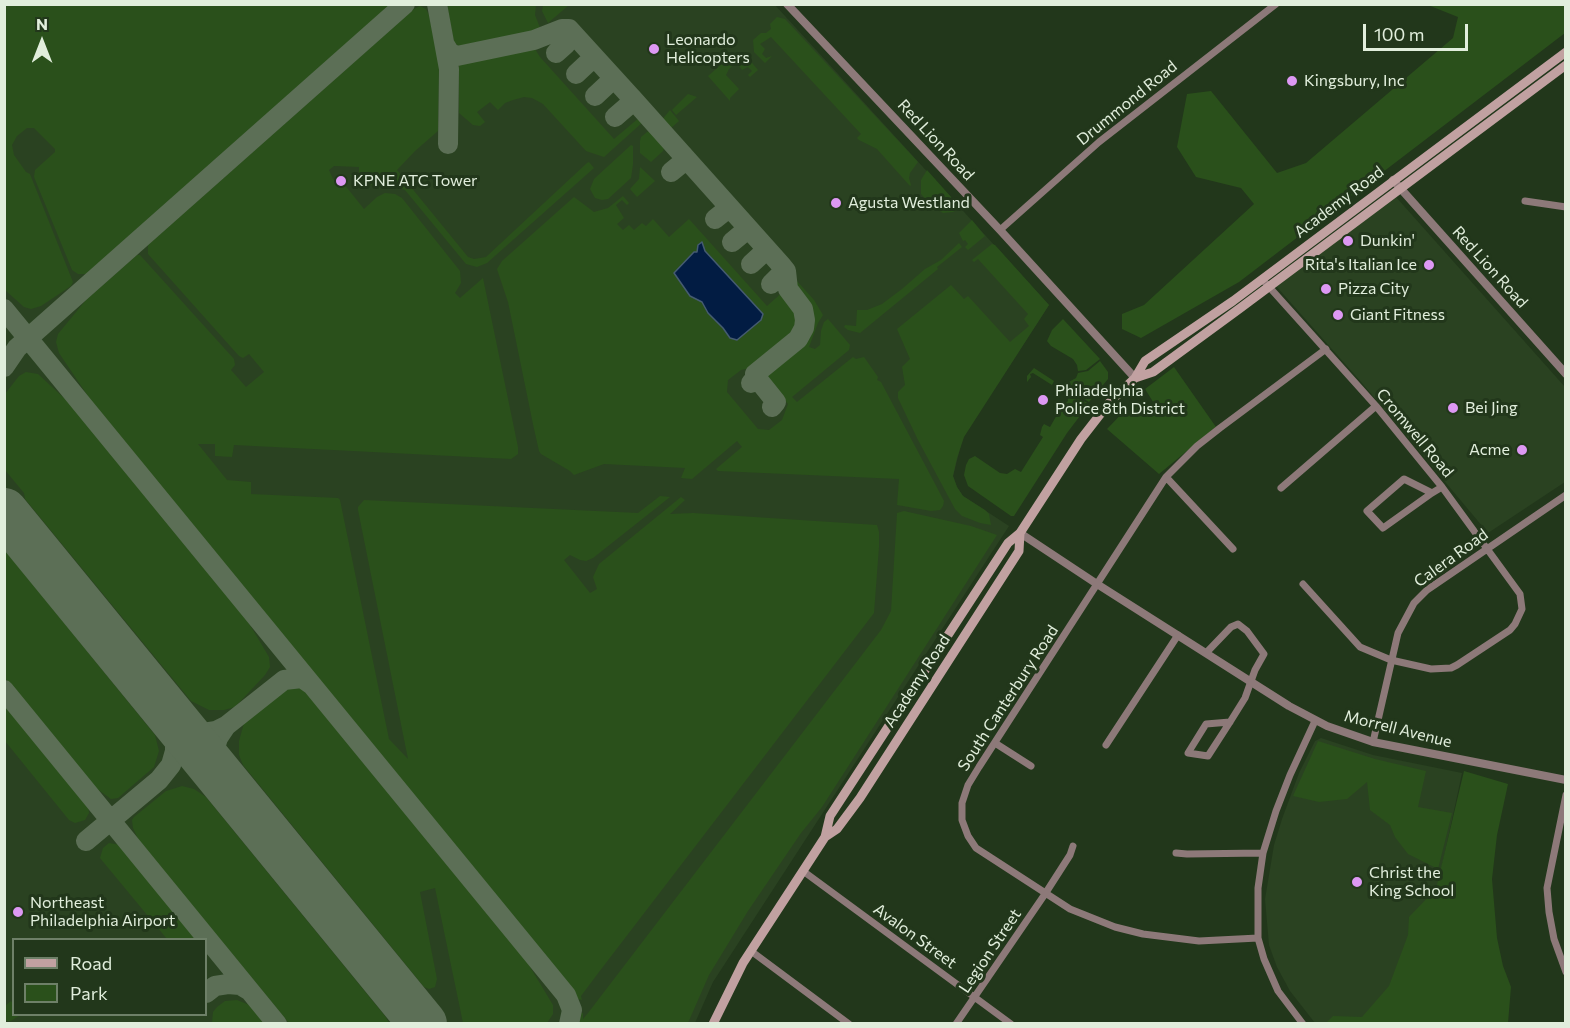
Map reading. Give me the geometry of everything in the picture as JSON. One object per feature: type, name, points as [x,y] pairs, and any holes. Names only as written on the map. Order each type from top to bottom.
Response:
[{"type":"main road","name":"Academy Road","points":[[713,1023],[751,951],[825,837],[830,816],[1008,543],[1020,533],[1081,439],[1109,403],[1135,378],[1145,361],[1262,279],[1566,52]]},
{"type":"main road","name":"Academy Road","points":[[1135,378],[1153,372],[1566,66]]},
{"type":"main road","name":"Academy Road","points":[[825,837],[842,823],[1019,551],[1020,533]]},
{"type":"street","name":"Red Lion Road","points":[[788,4],[1135,378]]},
{"type":"street","name":"Drummond Road","points":[[1000,230],[1099,142],[1276,4]]},
{"type":"street","name":"Red Lion Road","points":[[1393,180],[1566,374]]},
{"type":"street","points":[[1525,201],[1566,207]]},
{"type":"street","name":"Cromwell Road","points":[[1262,279],[1376,406],[1442,486],[1520,594],[1522,609],[1510,630],[1451,668],[1431,669],[1391,660]]},
{"type":"street","name":"South Canterbury Road","points":[[1258,938],[1199,941],[1143,934],[1094,920],[1070,909],[976,848],[962,820],[963,803],[968,785],[1166,477],[1197,446],[1326,349]]},
{"type":"street","points":[[1281,488],[1376,406]]},
{"type":"street","points":[[1166,477],[1233,549]]},
{"type":"street","points":[[1432,493],[1404,479],[1367,511],[1383,528],[1442,486]]},
{"type":"street","name":"Calera Road","points":[[1373,741],[1398,633],[1414,603],[1427,590],[1566,495]]},
{"type":"street","name":"Morrell Avenue","points":[[1020,533],[1315,721],[1344,733],[1373,741],[1566,780]]},
{"type":"street","points":[[1303,584],[1360,647],[1391,660]]},
{"type":"street","points":[[1206,653],[1231,627],[1238,624],[1247,631],[1264,654],[1245,698],[1230,722],[1208,756],[1188,753],[1206,724],[1230,722]]},
{"type":"street","points":[[1106,745],[1178,635]]},
{"type":"street","points":[[1303,1023],[1278,991],[1258,938],[1258,888],[1263,853],[1276,811],[1315,721]]},
{"type":"street","points":[[995,743],[1032,766]]},
{"type":"street","points":[[1566,795],[1548,888],[1549,912],[1554,939],[1566,972]]},
{"type":"street","name":"Legion Street","points":[[956,1023],[1046,894],[1073,846]]},
{"type":"street","points":[[1176,853],[1263,853]]},
{"type":"street","name":"Avalon Street","points":[[803,871],[1011,1023]]},
{"type":"street","points":[[751,951],[849,1023]]},
{"type":"shaded area","name":"Northeast Philadelphia Airport","points":[[5,5],[775,5],[1049,305],[963,437],[953,476],[963,496],[1009,526],[713,982],[695,1023],[5,1024]]},
{"type":"shaded area","points":[[1396,197],[1565,387],[1565,482],[1488,533],[1362,383],[1276,286]]},
{"type":"shaded area","name":"Christ the King School","points":[[1321,738],[1373,755],[1462,773],[1440,876],[1425,1023],[1315,1023],[1290,991],[1277,967],[1269,945],[1265,899],[1274,845],[1299,773],[1315,741]]},
{"type":"green space","points":[[543,4],[569,5],[548,23],[542,11]]},
{"type":"green space","points":[[4,5],[390,5],[86,274],[78,274],[72,270],[34,177],[35,170],[55,152],[55,149],[34,128],[27,128],[17,136],[12,145],[14,155],[30,174],[73,282],[71,286],[41,306],[31,309],[24,307],[5,290]]},
{"type":"green space","points":[[447,5],[536,5],[535,15],[541,30],[532,35],[462,49],[454,42]]},
{"type":"green space","points":[[1428,5],[1565,5],[1565,33],[1239,282],[1141,338],[1122,329],[1122,314],[1144,305],[1254,204],[1241,188],[1196,177],[1177,147],[1187,94],[1211,91],[1277,173],[1306,163],[1453,38],[1458,17]]},
{"type":"green space","points":[[420,6],[426,9],[429,15],[439,64],[438,131],[397,170],[468,257],[474,259],[486,257],[587,163],[589,162],[594,168],[487,263],[477,267],[466,264],[405,190],[389,185],[375,189],[362,174],[352,178],[350,175],[359,175],[359,167],[334,166],[329,170],[333,179],[341,185],[344,184],[364,209],[385,193],[395,194],[402,198],[460,271],[461,283],[455,293],[460,298],[483,278],[518,454],[511,459],[234,445],[232,457],[215,456],[215,444],[198,444],[227,480],[251,482],[251,494],[338,498],[340,500],[389,739],[408,759],[358,510],[364,500],[638,513],[660,496],[670,497],[593,558],[586,561],[570,555],[564,560],[590,593],[597,589],[593,577],[599,564],[681,497],[685,500],[670,514],[693,513],[877,525],[879,532],[874,613],[599,972],[581,996],[582,1000],[578,999],[90,399],[59,353],[56,342],[58,334],[86,300],[137,255],[140,255],[234,359],[235,365],[231,370],[246,387],[264,372],[249,354],[243,358],[239,356],[148,254],[148,245]]},
{"type":"green space","points":[[777,17],[785,19],[918,162],[910,173],[910,186],[877,149],[857,138],[861,134],[771,37],[760,44],[765,49],[762,54],[766,58],[772,56],[765,63],[754,52],[753,40],[761,33],[766,33],[771,29],[770,24]]},
{"type":"green space","points":[[533,46],[540,57],[614,139],[640,117],[644,121],[604,157],[586,151],[543,104],[532,98],[524,97],[513,100],[505,103],[498,110],[490,102],[477,112],[485,122],[480,126],[473,125],[459,113],[459,60]]},
{"type":"green space","points":[[731,56],[740,59],[726,75],[739,89],[730,101],[708,76]]},
{"type":"green space","points":[[747,57],[758,70],[750,77],[748,75],[752,71],[748,67],[742,70],[739,66]]},
{"type":"green space","points":[[688,94],[697,97],[676,115],[672,110]]},
{"type":"green space","points":[[670,110],[679,121],[666,129],[661,125],[661,121]]},
{"type":"green space","points":[[652,128],[665,145],[663,151],[651,162],[640,153],[640,141],[641,137]]},
{"type":"green space","points":[[631,145],[633,146],[633,164],[631,178],[608,199],[595,198],[590,189],[594,179]]},
{"type":"green space","points":[[640,167],[655,181],[637,197],[630,189],[639,179]]},
{"type":"green space","points":[[927,170],[960,207],[959,209],[943,213],[932,206],[921,194],[921,180]]},
{"type":"green space","points":[[623,196],[629,203],[627,205],[622,200],[616,205],[624,218],[617,224],[623,230],[629,225],[634,230],[642,223],[646,226],[653,219],[669,237],[689,219],[767,306],[784,291],[799,310],[800,327],[794,336],[757,367],[741,370],[728,380],[727,392],[758,429],[769,430],[782,420],[788,404],[763,373],[801,342],[808,329],[809,310],[790,285],[796,280],[814,300],[823,315],[809,347],[815,349],[820,345],[821,331],[824,322],[828,319],[850,345],[849,350],[792,397],[797,402],[853,357],[856,359],[864,357],[878,377],[877,380],[881,382],[944,501],[940,510],[931,511],[897,505],[899,479],[718,471],[716,469],[742,447],[737,441],[692,479],[681,478],[685,468],[604,464],[574,475],[541,454],[508,302],[497,269],[502,261],[574,197],[594,212],[608,208]]},
{"type":"green space","points":[[972,220],[985,236],[968,250],[965,247],[968,244],[965,240],[963,241],[959,233]]},
{"type":"green space","points":[[959,243],[962,247],[937,267],[938,269],[860,333],[844,327],[845,325],[856,326],[857,310],[867,310],[882,304],[925,269],[941,260]]},
{"type":"green space","points":[[992,244],[1049,305],[964,437],[957,458],[953,476],[957,487],[963,496],[989,514],[991,525],[962,516],[955,509],[918,440],[898,398],[898,392],[905,385],[902,367],[910,359],[897,329],[951,285],[964,299],[968,296],[1010,342],[1029,326],[1024,319],[1028,314],[978,259],[974,262],[972,260]]},
{"type":"green space","points":[[1063,319],[1100,359],[1086,370],[1078,371],[1073,359],[1051,346],[1047,341],[1052,330]]},
{"type":"green space","points":[[1100,361],[1108,372],[1108,379],[1089,402],[1067,388],[1067,383],[1076,378],[1078,373],[1088,371]]},
{"type":"green space","points":[[1174,367],[1216,427],[1159,474],[1107,429],[1133,402],[1146,415],[1155,405],[1145,389]]},
{"type":"green space","points":[[1034,368],[1054,381],[1052,385],[1033,373],[1030,374],[1031,377],[1027,382],[1027,376]]},
{"type":"green space","points":[[26,372],[38,374],[78,411],[240,609],[269,657],[270,667],[235,707],[209,710],[191,701],[25,499],[24,493],[5,470],[5,394],[19,376]]},
{"type":"green space","points":[[1057,385],[1089,404],[1067,433],[1014,516],[1011,516],[968,486],[964,475],[966,465],[969,459],[975,456],[1000,473],[1007,474],[1015,469],[1021,472],[1043,437],[1040,435],[1042,427],[1044,424],[1050,427],[1062,406],[1068,401],[1067,394],[1056,389]]},
{"type":"green space","points":[[904,511],[971,526],[997,535],[822,807],[801,833],[748,911],[709,975],[688,1023],[576,1023],[579,1014],[583,1013],[583,1019],[588,1013],[881,630],[891,611],[897,513]]},
{"type":"green space","points":[[5,550],[155,735],[159,751],[154,767],[118,798],[111,799],[93,786],[5,678]]},
{"type":"green space","points":[[295,684],[306,689],[521,952],[553,1005],[553,1014],[547,1023],[463,1023],[435,888],[420,892],[437,979],[435,987],[429,989],[424,987],[243,765],[239,755],[239,741],[244,723],[285,688]]},
{"type":"green space","points":[[4,703],[88,805],[89,813],[85,820],[75,823],[69,820],[5,741]]},
{"type":"green space","points":[[1318,741],[1375,759],[1426,771],[1418,807],[1452,813],[1438,869],[1408,854],[1395,837],[1390,825],[1370,810],[1367,782],[1347,799],[1319,802],[1293,796]]},
{"type":"green space","points":[[1464,771],[1508,784],[1497,835],[1492,879],[1497,938],[1503,966],[1511,987],[1508,1023],[1326,1023],[1333,1016],[1362,1017],[1389,986],[1408,935],[1409,917],[1436,889]]},
{"type":"green space","points":[[182,786],[194,789],[206,797],[389,1023],[289,1023],[139,841],[133,828],[134,817],[166,791]]},
{"type":"green space","points":[[109,843],[121,845],[197,938],[166,938],[100,858],[103,848]]},
{"type":"green space","points":[[237,1000],[252,1006],[267,1023],[212,1023],[213,1012],[217,1007],[225,1001]]},
{"type":"green space","points":[[11,1001],[12,1016],[18,1016],[11,1021],[5,1020],[5,1006]]},
{"type":"water","points":[[702,242],[705,251],[763,314],[761,320],[737,340],[730,338],[708,313],[702,302],[690,296],[674,273],[694,252],[697,252],[698,245]]},
{"type":"taxiway","points":[[4,367],[17,348],[405,4]]},
{"type":"taxiway","points":[[437,4],[449,69],[448,144]]},
{"type":"taxiway","points":[[445,45],[450,53],[457,56],[534,40],[562,29],[569,29],[631,97],[630,104],[615,117]]},
{"type":"taxiway","points":[[549,34],[565,35],[567,39],[566,44],[556,53]]},
{"type":"taxiway","points":[[576,74],[592,59],[591,53]]},
{"type":"taxiway","points":[[595,96],[610,82],[611,75]]},
{"type":"taxiway","points":[[631,97],[782,266],[782,273],[771,284]]},
{"type":"taxiway","points":[[671,172],[682,163],[683,155]]},
{"type":"taxiway","points":[[715,219],[725,211],[725,202]]},
{"type":"taxiway","points":[[732,242],[744,232],[744,224]]},
{"type":"taxiway","points":[[751,264],[763,253],[763,245]]},
{"type":"taxiway","points":[[751,383],[755,379],[755,374],[798,339],[804,328],[803,309],[788,289],[786,271],[782,266]]},
{"type":"taxiway","points":[[4,309],[566,995],[572,1010],[569,1024]]},
{"type":"taxiway","points":[[756,377],[776,402],[772,407]]},
{"type":"taxiway","points":[[223,778],[215,759],[215,748],[226,726],[284,680],[302,678],[312,685]]},
{"type":"taxiway","points":[[4,690],[207,938]]},
{"type":"taxiway","points":[[86,841],[159,780],[171,765],[175,751],[175,733],[158,701]]},
{"type":"taxiway","points":[[177,723],[189,730],[203,733],[216,731],[226,726]]},
{"type":"taxiway","points":[[207,938],[277,1024]]},
{"type":"taxiway","points":[[383,974],[404,1004],[407,1024]]},
{"type":"taxiway","points":[[207,992],[215,986],[228,984],[240,985],[250,991]]},
{"type":"runway","points":[[4,512],[423,1024]]},
{"type":"place","name":"Leonardo Helicopters","points":[[654,49]]},
{"type":"place","name":"Kingsbury, Inc","points":[[1292,81]]},
{"type":"place","name":"KPNE ATC Tower","points":[[341,181]]},
{"type":"place","name":"Agusta Westland","points":[[836,203]]},
{"type":"place","name":"Dunkin'","points":[[1348,241]]},
{"type":"place","name":"Rita's Italian Ice","points":[[1429,265]]},
{"type":"place","name":"Pizza City","points":[[1326,289]]},
{"type":"place","name":"Giant Fitness","points":[[1338,315]]},
{"type":"place","name":"Philadelphia Police 8th District","points":[[1043,400]]},
{"type":"place","name":"Bei Jing","points":[[1453,408]]},
{"type":"place","name":"Acme","points":[[1522,450]]},
{"type":"place","name":"Christ the King School","points":[[1357,882]]},
{"type":"place","name":"Northeast Philadelphia Airport","points":[[18,912]]}]
